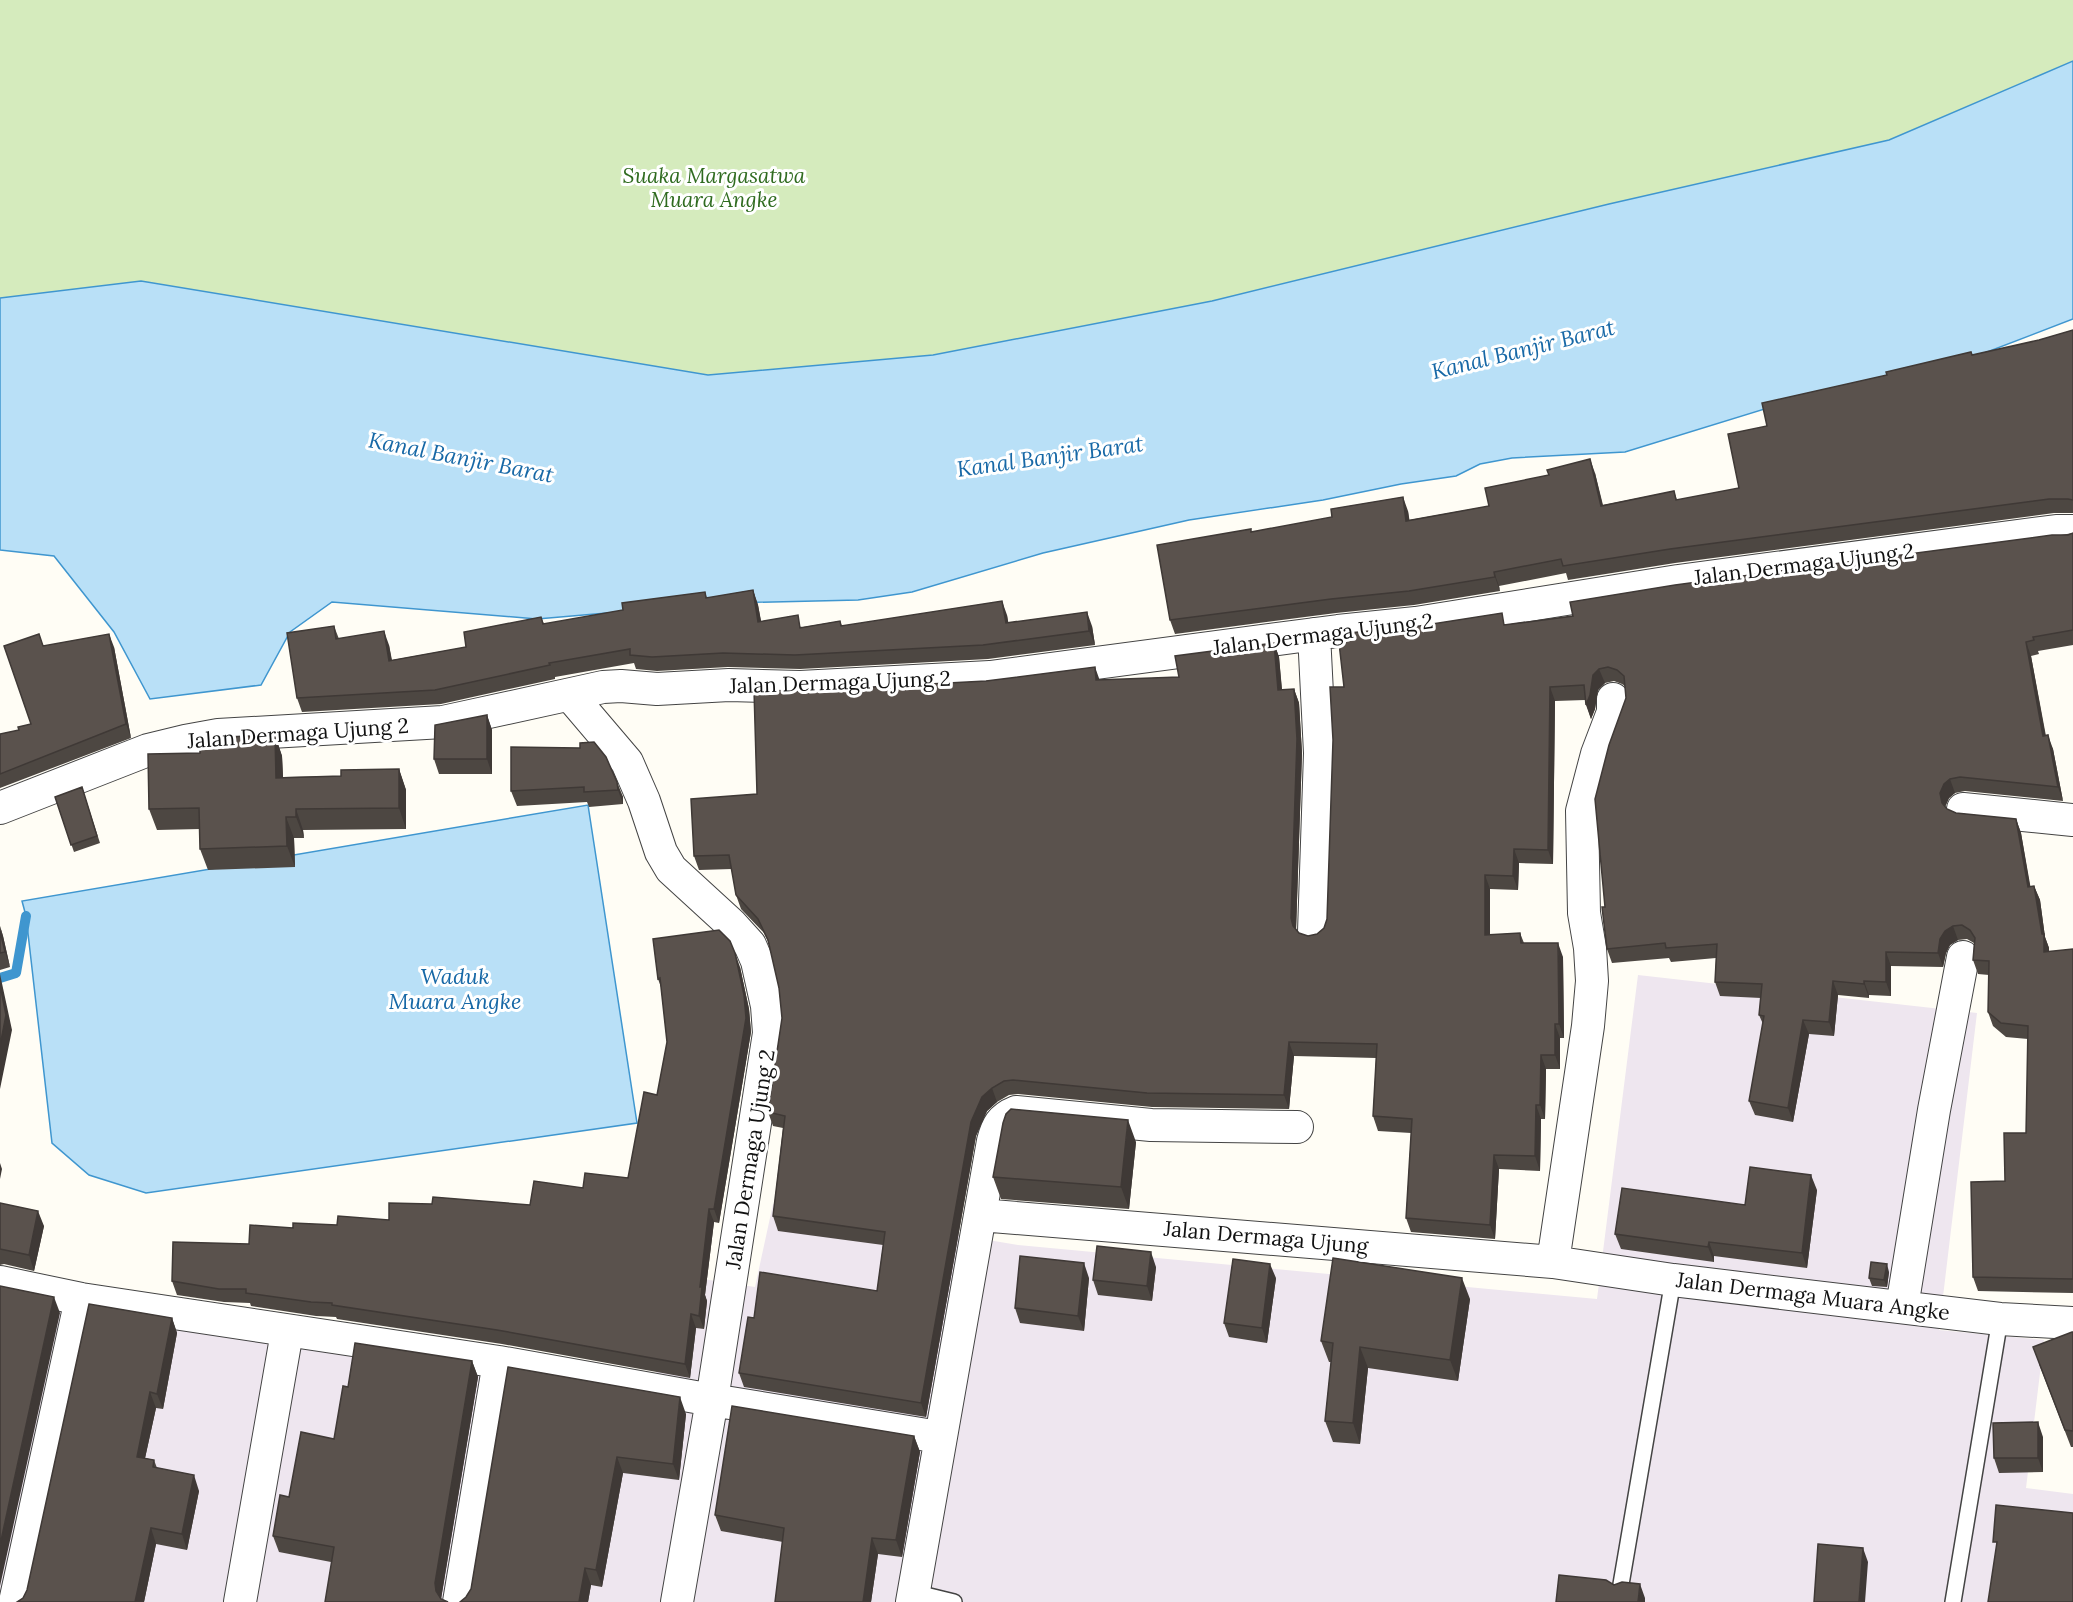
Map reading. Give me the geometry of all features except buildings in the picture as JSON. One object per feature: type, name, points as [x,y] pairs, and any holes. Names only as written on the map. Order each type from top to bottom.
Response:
[{"type":"street","name":"Jalan Dermaga Ujung 2","points":[[0,808],[148,750],[218,735],[443,722],[603,687],[657,689],[729,685],[800,687],[990,677],[1314,634],[1416,623],[1690,579],[2056,531],[2073,531]]},
{"type":"street","points":[[1314,634],[1320,753],[1314,932]]},
{"type":"street","name":"Jalan Dermaga Ujung 2","points":[[570,695],[627,762],[661,852],[671,869],[731,924],[750,945],[757,961],[767,1006],[769,1033],[678,1602]]},
{"type":"street","points":[[1553,1262],[1588,1026],[1592,981],[1590,948],[1584,913],[1582,811],[1597,754],[1613,712],[1613,699]]},
{"type":"street","points":[[1963,809],[2073,820]]},
{"type":"street","points":[[1902,1307],[1962,957]]},
{"type":"street","points":[[913,1597],[939,1437],[996,1130],[1007,1115],[1016,1112],[1151,1125],[1297,1127]]},
{"type":"street","name":"Jalan Dermaga Ujung","points":[[980,1215],[1553,1262]]},
{"type":"street","name":"Jalan Dermaga Muara Angke","points":[[1553,1262],[1673,1280],[2000,1319],[2073,1323]]},
{"type":"street","points":[[0,1282],[81,1299],[287,1332],[499,1362],[939,1437]]},
{"type":"street","points":[[15,1602],[81,1299]]},
{"type":"street","points":[[240,1602],[287,1332]]},
{"type":"street","points":[[459,1602],[499,1362]]},
{"type":"lane","points":[[1620,1590],[1673,1280]]},
{"type":"lane","points":[[1953,1602],[2000,1319]]},
{"type":"lane","points":[[913,1597],[954,1602]]},
{"type":"shaded area","points":[[1638,975],[1977,1013],[1939,1330],[2044,1340],[2026,1488],[2073,1494],[2073,1602],[0,1602],[0,1296],[653,1395],[670,1274],[755,1287],[773,1204],[1018,1245],[1597,1299]]},
{"type":"green space","name":"Suaka Margasatwa Muara Angke","points":[[0,0],[2073,0],[2073,61],[1889,140],[1609,204],[1212,301],[933,355],[708,375],[141,281],[0,298]]},
{"type":"water","name":"Kanal Banjir Barat","points":[[2073,61],[2073,319],[1961,362],[1800,398],[1625,452],[1512,458],[1480,464],[1456,476],[1401,484],[1323,500],[1189,520],[1043,553],[912,592],[858,600],[723,603],[537,619],[332,602],[290,632],[261,685],[150,699],[114,632],[54,556],[0,550],[0,298],[141,281],[708,375],[933,355],[1212,301],[1609,204],[1889,140]]},
{"type":"water","name":"Waduk Muara Angke","points":[[588,805],[637,1123],[146,1193],[89,1175],[52,1143],[26,916],[22,901]]},
{"type":"waterway","points":[[0,978],[16,973],[26,916]]}]
